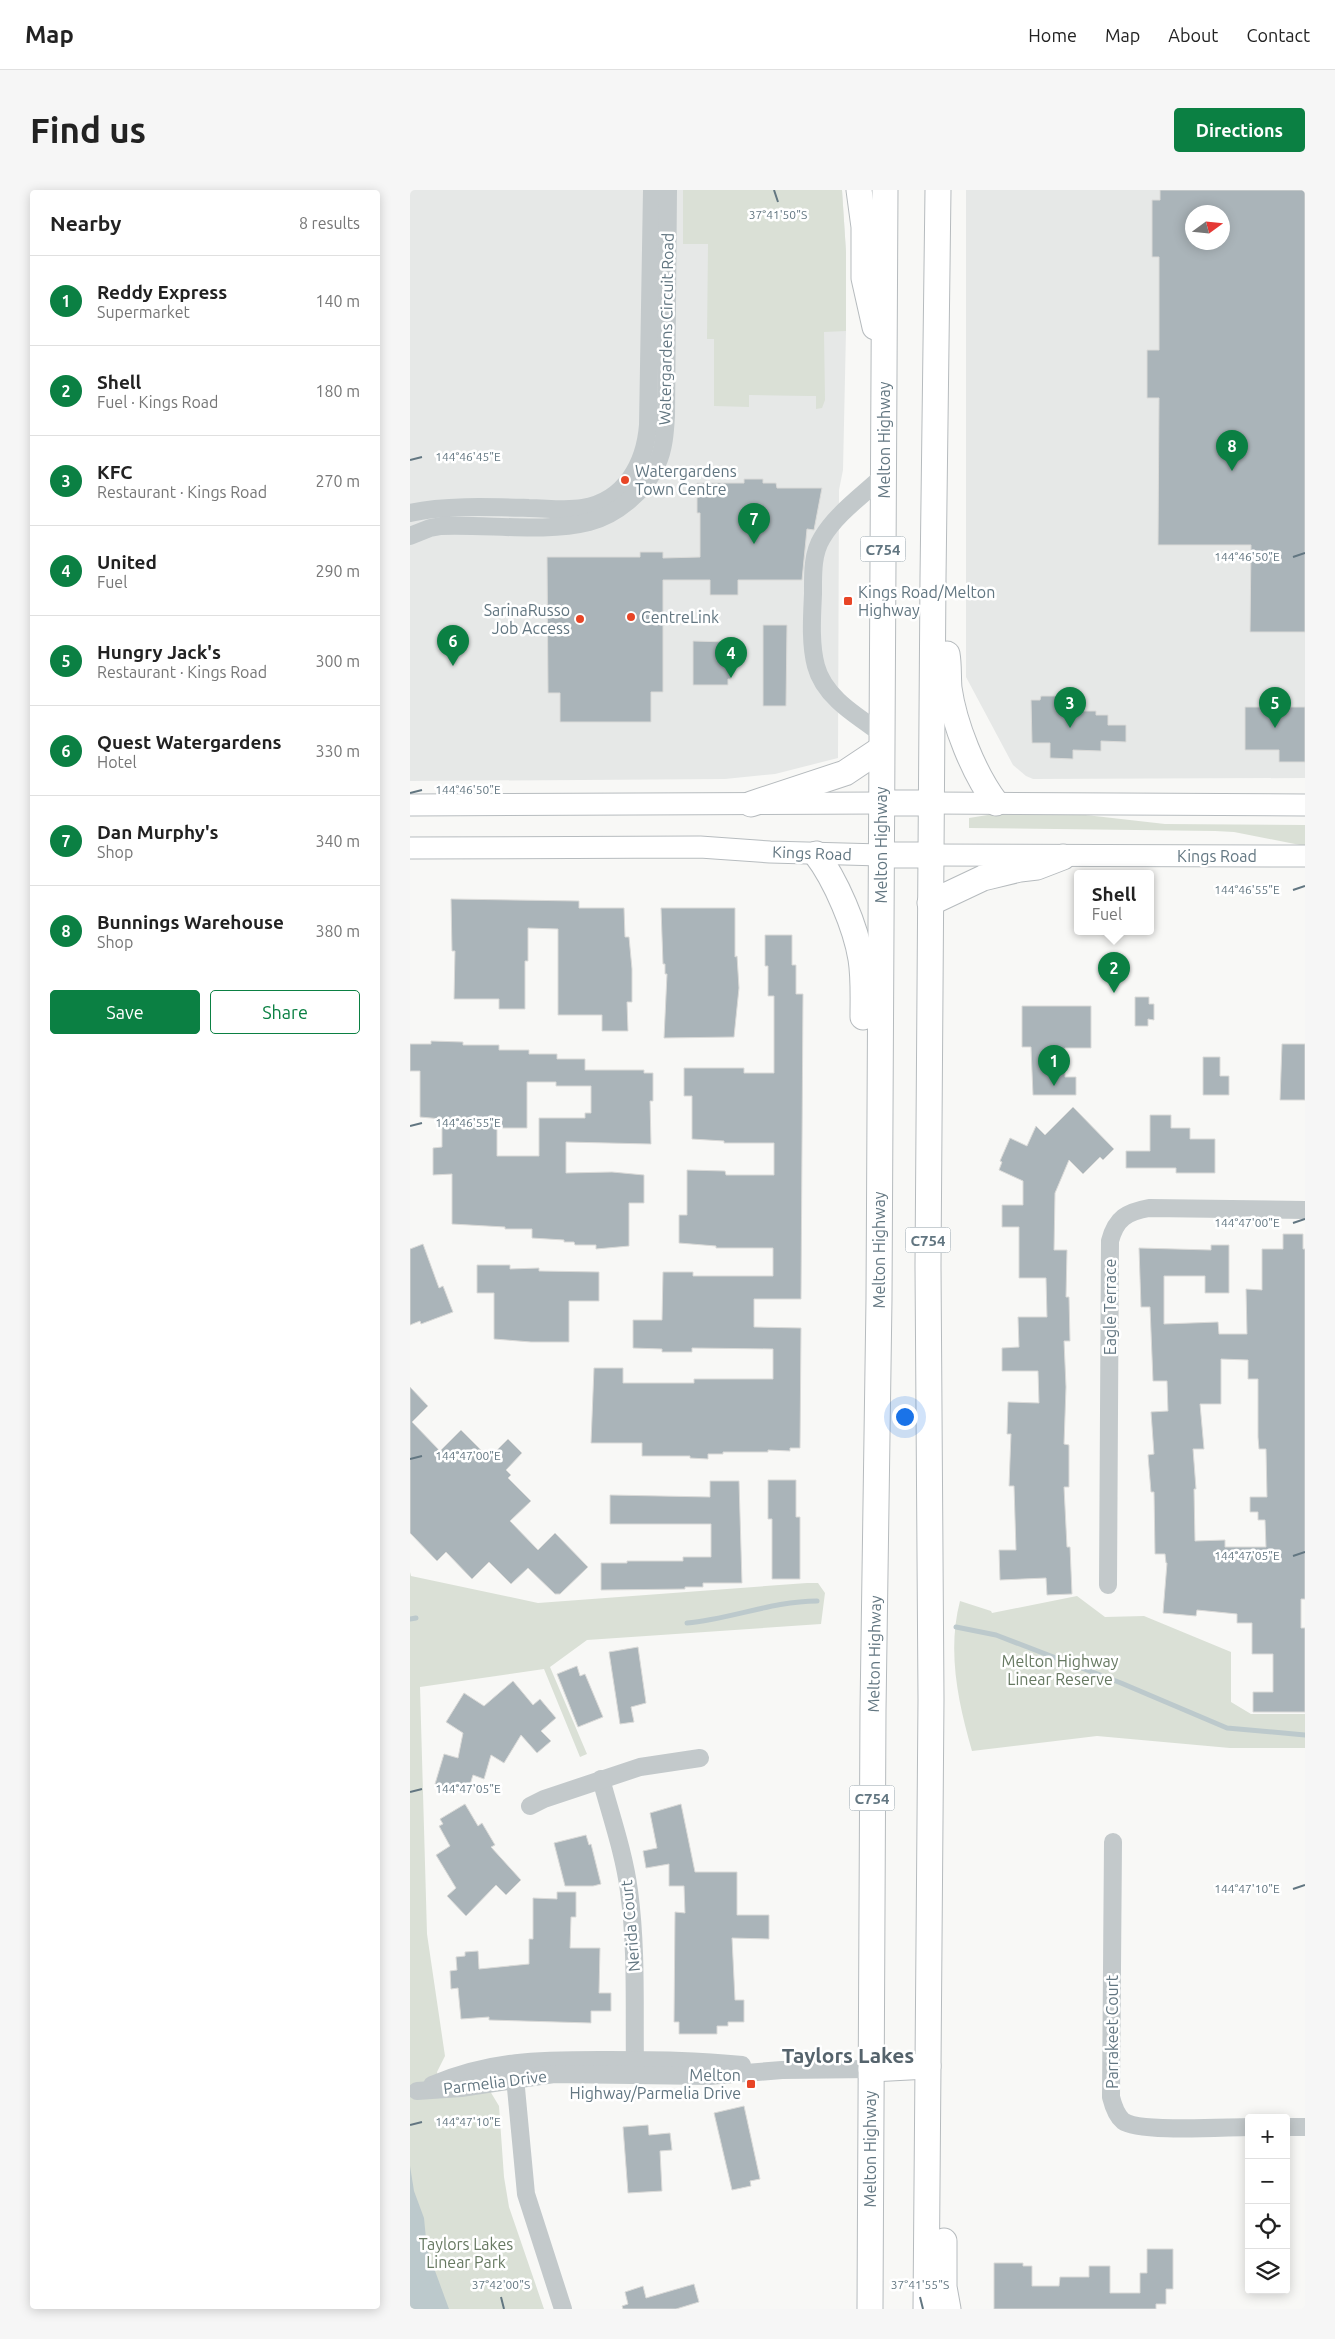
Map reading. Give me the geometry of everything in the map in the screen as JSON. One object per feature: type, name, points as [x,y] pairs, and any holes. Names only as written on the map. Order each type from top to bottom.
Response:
[{"type":"highway","points":[[859,190],[862,208],[866,292],[884,365]]},
{"type":"highway","name":"Melton Highway","points":[[870,2309],[873,1710],[879,1299],[885,190]]},
{"type":"highway","name":"C754","points":[[926,2309],[931,1699],[928,1266],[930,903],[932,578],[938,190]]},
{"type":"highway","points":[[932,578],[948,656],[949,689],[953,705],[977,772],[996,803]]},
{"type":"highway","points":[[751,804],[845,773],[881,741]]},
{"type":"highway","points":[[881,803],[931,803]]},
{"type":"highway","points":[[816,854],[832,878],[858,947],[861,963],[863,990],[863,1157],[879,1299]]},
{"type":"highway","name":"Kings Road","points":[[881,855],[931,856]]},
{"type":"highway","points":[[930,903],[983,878],[1037,867],[1063,857]]},
{"type":"highway","name":"Parmelia Drive","points":[[871,2069],[928,2066]]},
{"type":"highway","points":[[928,2148],[944,2230],[944,2287],[948,2309]]},
{"type":"main road","points":[[410,805],[881,803]]},
{"type":"main road","points":[[931,803],[1305,805]]},
{"type":"main road","points":[[1159,805],[1189,819],[1305,819]]},
{"type":"main road","name":"Kings Road","points":[[410,848],[700,847],[816,854],[881,855]]},
{"type":"main road","name":"Kings Road","points":[[931,856],[1305,856]]},
{"type":"street","name":"Watergardens Circuit Road","points":[[410,513],[442,509],[583,508],[611,497],[635,474],[644,452],[648,425],[652,190]]},
{"type":"street","name":"Watergardens Circuit Road","points":[[410,536],[430,528],[442,526],[548,526],[588,522],[617,508],[638,492],[648,480],[657,464],[661,451],[666,416],[668,190]]},
{"type":"street","points":[[881,741],[842,704],[821,678],[814,656],[813,608],[815,561],[822,539],[841,515],[883,476]]},
{"type":"street","name":"Eagle Terrace","points":[[1108,1585],[1110,1241],[1113,1228],[1126,1215],[1149,1208],[1305,1210]]},
{"type":"street","points":[[530,1806],[544,1799],[601,1779],[640,1768],[700,1758]]},
{"type":"street","name":"Nerida Court","points":[[601,1779],[621,1851],[630,1904],[636,1976],[635,2067]]},
{"type":"street","name":"Parrakeet Court","points":[[1113,1842],[1111,2097],[1117,2114],[1123,2121],[1141,2127],[1245,2127]]},
{"type":"street","name":"Parmelia Drive","points":[[414,2092],[450,2083],[483,2067],[514,2070],[550,2059],[709,2076],[782,2070],[871,2069]]},
{"type":"street","points":[[514,2070],[526,2194],[563,2309]]},
{"type":"street","points":[[1290,2127],[1305,2127]]},
{"type":"shaded area","name":"Watergardens Town Centre","points":[[410,190],[842,190],[846,252],[846,331],[843,470],[839,490],[838,758],[775,774],[725,779],[410,781]]},
{"type":"shaded area","points":[[966,190],[1305,190],[1305,778],[1033,779],[1026,776],[1013,765],[966,677]]},
{"type":"shaded area","points":[[410,2166],[414,2191],[424,2218],[427,2249],[449,2309],[410,2309]]},
{"type":"green space","points":[[683,190],[842,190],[846,252],[846,331],[824,332],[825,400],[822,408],[816,409],[816,396],[749,395],[749,407],[714,406],[714,339],[707,339],[708,244],[683,244]]},
{"type":"green space","points":[[1000,813],[1077,814],[1165,824],[1305,825],[1305,846],[1234,832],[969,828],[969,818]]},
{"type":"green space","name":"Taylors Lakes Linear Park","points":[[410,1572],[411,1576],[538,1603],[807,1583],[818,1583],[825,1593],[821,1624],[587,1640],[550,1667],[587,1754],[580,1757],[544,1669],[420,1687],[427,1934],[445,2056],[437,2072],[442,2097],[490,2091],[499,2106],[504,2177],[509,2207],[544,2309],[410,2309]]},
{"type":"green space","name":"Melton Highway Linear Reserve","points":[[1077,1596],[1105,1617],[1144,1616],[1231,1652],[1231,1702],[1251,1714],[1305,1714],[1305,1748],[1230,1748],[1097,1736],[972,1751],[962,1714],[954,1658],[956,1620],[960,1601],[991,1611],[992,1613]]},
{"type":"building","points":[[1160,190],[1305,190],[1305,632],[1250,632],[1251,545],[1158,545],[1159,398],[1147,398],[1147,350],[1159,350],[1159,257],[1152,257],[1152,200],[1160,200]]},
{"type":"building","points":[[744,479],[763,479],[763,483],[776,483],[777,488],[822,488],[814,530],[807,529],[802,580],[738,580],[738,595],[710,595],[710,580],[663,580],[663,692],[651,692],[651,722],[560,722],[560,693],[548,693],[547,557],[640,557],[640,552],[663,552],[663,558],[700,557],[700,513],[697,513],[697,483],[744,483]]},
{"type":"building","points":[[763,625],[787,625],[786,706],[763,706]]},
{"type":"building","points":[[693,641],[728,642],[728,647],[732,647],[731,679],[728,679],[728,685],[693,685]]},
{"type":"building","points":[[1041,696],[1063,696],[1063,711],[1096,711],[1096,715],[1108,715],[1108,725],[1126,725],[1126,742],[1101,741],[1101,751],[1073,750],[1073,759],[1050,758],[1050,743],[1032,743],[1031,700],[1040,700]]},
{"type":"building","points":[[1245,707],[1305,707],[1305,762],[1279,762],[1279,750],[1245,750]]},
{"type":"building","points":[[451,899],[579,901],[579,908],[624,908],[625,937],[629,937],[632,969],[632,1002],[627,1002],[628,1031],[602,1031],[602,1015],[558,1015],[558,929],[528,928],[528,961],[525,961],[525,1009],[499,1009],[499,999],[454,999],[455,951],[452,951]]},
{"type":"building","points":[[661,908],[735,908],[735,957],[737,956],[739,988],[734,1037],[664,1038],[667,974],[665,974],[665,964],[663,964]]},
{"type":"building","points":[[765,935],[792,935],[792,965],[796,965],[796,994],[803,994],[801,1299],[754,1299],[754,1327],[801,1328],[800,1448],[790,1448],[790,1451],[723,1452],[723,1454],[708,1454],[708,1459],[690,1458],[690,1456],[642,1456],[642,1443],[591,1443],[594,1368],[623,1368],[623,1383],[694,1383],[694,1379],[773,1379],[773,1349],[692,1348],[692,1352],[662,1352],[662,1349],[633,1348],[633,1320],[662,1320],[663,1272],[693,1272],[693,1276],[773,1276],[773,1248],[716,1248],[716,1246],[679,1243],[679,1215],[687,1215],[687,1170],[725,1171],[726,1175],[774,1175],[774,1143],[724,1143],[724,1141],[692,1139],[692,1096],[684,1096],[684,1068],[744,1068],[744,1073],[774,1073],[774,996],[768,996],[768,966],[765,966]]},
{"type":"building","points":[[1135,997],[1149,997],[1149,1004],[1154,1004],[1154,1020],[1148,1019],[1148,1026],[1135,1026]]},
{"type":"building","points":[[1022,1006],[1091,1006],[1091,1048],[1065,1048],[1065,1077],[1076,1077],[1076,1095],[1033,1095],[1031,1047],[1022,1047]]},
{"type":"building","points":[[431,1041],[463,1042],[463,1045],[499,1045],[499,1050],[529,1050],[529,1054],[557,1054],[557,1059],[585,1059],[585,1070],[644,1070],[644,1073],[653,1073],[653,1101],[650,1101],[651,1144],[566,1142],[566,1173],[612,1172],[644,1175],[644,1203],[629,1203],[629,1246],[596,1249],[596,1245],[575,1245],[574,1242],[564,1242],[564,1240],[532,1238],[532,1229],[505,1229],[505,1227],[452,1224],[452,1174],[433,1175],[433,1148],[442,1147],[442,1119],[420,1117],[420,1071],[410,1071],[410,1044],[431,1044]],"holes":[[[527,1082],[556,1082],[556,1086],[591,1086],[591,1113],[585,1113],[585,1118],[539,1118],[539,1156],[497,1156],[497,1128],[527,1128]]]},
{"type":"building","points":[[1282,1044],[1305,1044],[1305,1100],[1280,1100]]},
{"type":"building","points":[[1203,1057],[1220,1057],[1220,1076],[1229,1076],[1229,1095],[1203,1095]]},
{"type":"building","points":[[1073,1107],[1114,1149],[1103,1160],[1100,1157],[1083,1174],[1069,1160],[1055,1193],[1054,1250],[1067,1250],[1066,1297],[1069,1297],[1070,1341],[1064,1341],[1066,1387],[1064,1444],[1069,1445],[1069,1487],[1064,1487],[1067,1547],[1070,1547],[1072,1594],[1047,1595],[1046,1578],[1000,1580],[999,1550],[1016,1550],[1014,1486],[1009,1486],[1011,1434],[1007,1434],[1008,1402],[1039,1403],[1038,1371],[1002,1371],[1002,1348],[1019,1347],[1018,1317],[1047,1317],[1046,1278],[1019,1278],[1019,1227],[1002,1227],[1002,1205],[1023,1205],[1023,1181],[999,1170],[1002,1162],[1000,1161],[1010,1138],[1027,1146],[1036,1126],[1045,1135]]},
{"type":"building","points":[[1150,1115],[1171,1115],[1171,1128],[1190,1128],[1190,1139],[1215,1139],[1215,1173],[1176,1173],[1176,1168],[1126,1168],[1126,1151],[1150,1151]]},
{"type":"building","points":[[1283,1234],[1303,1234],[1303,1249],[1305,1249],[1305,1599],[1301,1599],[1301,1628],[1305,1628],[1305,1712],[1253,1712],[1253,1692],[1273,1692],[1273,1654],[1252,1654],[1252,1623],[1237,1623],[1237,1614],[1197,1610],[1196,1616],[1163,1613],[1167,1563],[1165,1554],[1155,1554],[1154,1492],[1151,1492],[1148,1455],[1154,1454],[1151,1412],[1168,1411],[1167,1381],[1153,1381],[1150,1307],[1141,1307],[1139,1248],[1211,1250],[1211,1245],[1229,1245],[1229,1293],[1205,1293],[1205,1276],[1164,1276],[1164,1324],[1218,1322],[1219,1334],[1247,1334],[1246,1289],[1262,1290],[1262,1249],[1283,1249]],"holes":[[[1221,1359],[1248,1360],[1248,1379],[1258,1379],[1258,1437],[1259,1449],[1266,1449],[1267,1497],[1250,1497],[1250,1512],[1258,1512],[1258,1520],[1265,1520],[1266,1547],[1225,1547],[1225,1540],[1195,1541],[1194,1489],[1196,1489],[1193,1449],[1204,1449],[1200,1404],[1221,1404]]]},
{"type":"building","points":[[423,1244],[439,1288],[443,1286],[453,1312],[421,1324],[420,1321],[410,1325],[410,1249]]},
{"type":"building","points":[[477,1265],[510,1265],[510,1269],[539,1268],[539,1271],[599,1272],[599,1301],[569,1301],[569,1342],[531,1342],[494,1339],[494,1293],[477,1293]]},
{"type":"building","points":[[410,1387],[428,1406],[412,1422],[440,1451],[461,1430],[484,1453],[487,1450],[492,1455],[508,1439],[522,1453],[506,1470],[511,1475],[508,1478],[531,1501],[510,1521],[538,1550],[555,1533],[588,1567],[560,1594],[555,1594],[528,1568],[511,1584],[489,1562],[472,1579],[446,1552],[437,1561],[410,1533]]},
{"type":"building","points":[[768,1480],[796,1480],[796,1517],[800,1517],[800,1579],[772,1579],[772,1519],[768,1519]]},
{"type":"building","points":[[710,1481],[739,1481],[742,1583],[703,1583],[703,1587],[685,1587],[685,1589],[601,1590],[601,1563],[683,1561],[683,1557],[711,1557],[711,1524],[610,1524],[610,1495],[710,1497]]},
{"type":"building","points":[[638,1647],[646,1703],[631,1707],[634,1722],[620,1724],[609,1652]]},
{"type":"building","points":[[577,1666],[580,1676],[585,1674],[603,1717],[578,1727],[557,1674]]},
{"type":"building","points":[[513,1681],[533,1705],[540,1699],[556,1718],[541,1731],[551,1741],[537,1753],[521,1735],[504,1763],[491,1755],[484,1779],[473,1775],[467,1794],[435,1784],[444,1754],[458,1758],[463,1733],[446,1722],[464,1693],[484,1706]]},
{"type":"building","points":[[465,1804],[478,1826],[482,1823],[495,1845],[491,1847],[521,1880],[506,1895],[496,1885],[466,1916],[447,1896],[456,1888],[436,1855],[450,1846],[439,1826],[443,1824],[440,1819]]},
{"type":"building","points":[[681,1804],[695,1872],[737,1872],[737,1915],[769,1915],[769,1939],[732,1938],[735,2000],[744,2000],[744,2022],[728,2022],[728,2026],[717,2026],[717,2034],[679,2034],[679,2022],[674,2022],[675,1912],[685,1913],[684,1886],[669,1886],[669,1864],[646,1868],[643,1851],[657,1848],[650,1813]]},
{"type":"building","points":[[586,1835],[589,1845],[591,1844],[601,1884],[593,1886],[565,1886],[554,1843]]},
{"type":"building","points":[[557,1892],[576,1892],[576,1917],[571,1917],[570,1948],[600,1948],[599,1993],[611,1993],[611,2011],[591,2011],[591,2023],[489,2020],[489,2017],[461,2019],[458,1988],[451,1989],[450,1971],[457,1970],[456,1957],[465,1956],[465,1952],[478,1951],[479,1969],[529,1964],[529,1939],[533,1939],[533,1898],[557,1899]]},
{"type":"building","points":[[744,2106],[760,2179],[750,2181],[751,2186],[732,2190],[714,2113]]},
{"type":"building","points":[[648,2125],[649,2135],[670,2133],[672,2150],[660,2151],[662,2191],[628,2193],[623,2127]]},
{"type":"building","points":[[1147,2249],[1173,2249],[1173,2289],[1166,2289],[1166,2304],[1156,2304],[1156,2309],[994,2309],[994,2263],[1023,2263],[1023,2266],[1032,2266],[1032,2286],[1059,2286],[1060,2277],[1089,2277],[1089,2266],[1110,2266],[1110,2293],[1140,2293],[1140,2273],[1147,2273]]},
{"type":"building","points":[[694,2284],[699,2302],[676,2309],[623,2309],[622,2306],[628,2304],[625,2292],[643,2286],[646,2298]]},
{"type":"waterway","points":[[687,1623],[784,1604],[817,1601]]},
{"type":"waterway","points":[[410,1619],[416,1618]]},
{"type":"waterway","points":[[956,1627],[996,1635],[1121,1683],[1227,1728],[1305,1735]]},
{"type":"place","name":"Bunnings Warehouse","points":[[1232,471]]},
{"type":"place","name":"Watergardens Town Centre","points":[[625,480]]},
{"type":"place","name":"Dan Murphy's","points":[[754,544]]},
{"type":"place","name":"Kings Road/Melton Highway","points":[[848,601]]},
{"type":"place","name":"CentreLink","points":[[631,617]]},
{"type":"place","name":"SarinaRusso Job Access","points":[[580,619]]},
{"type":"place","name":"Quest Watergardens","points":[[453,666]]},
{"type":"place","name":"United","points":[[731,678]]},
{"type":"place","name":"KFC","points":[[1070,728]]},
{"type":"place","name":"Hungry Jack's","points":[[1275,728]]},
{"type":"place","name":"Shell","points":[[1114,993]]},
{"type":"place","name":"Reddy Express","points":[[1054,1086]]},
{"type":"place","name":"Melton Highway/Parmelia Drive","points":[[751,2084]]},
{"type":"district","name":"Taylors Lakes","points":[[848,2055]]}]
